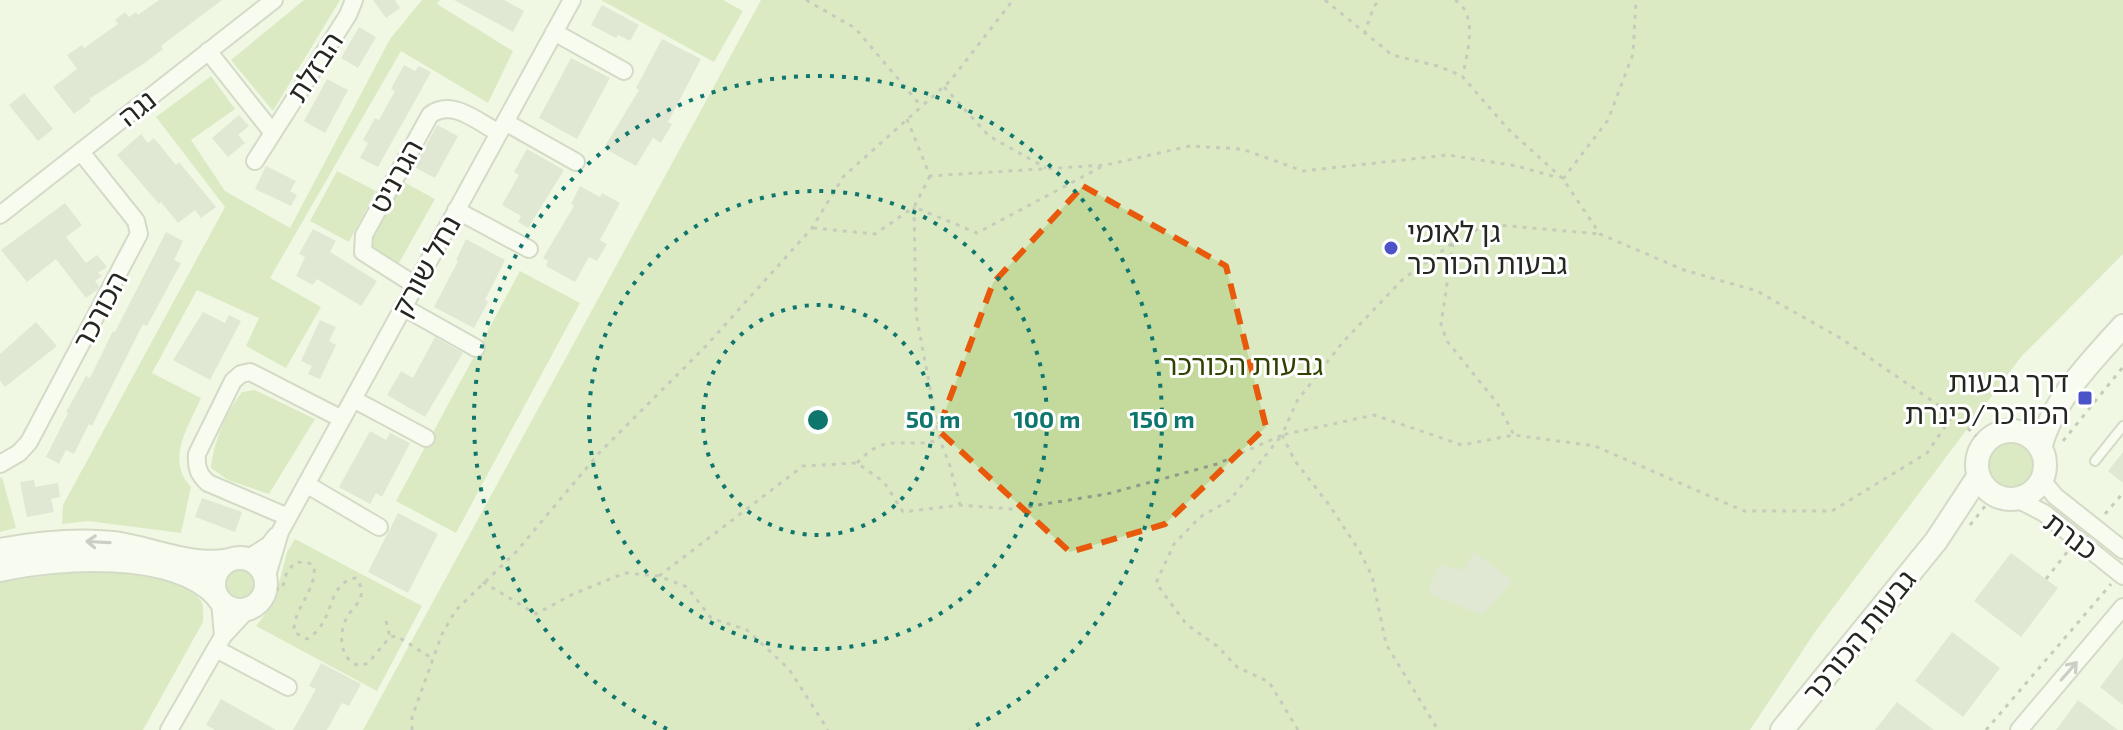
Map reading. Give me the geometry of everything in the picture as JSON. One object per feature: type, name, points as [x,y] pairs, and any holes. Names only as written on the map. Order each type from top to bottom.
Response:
[{"type":"street","name":"נגה","points":[[0,215],[274,0]]},
{"type":"street","name":"הבזלת","points":[[255,161],[348,15],[354,0]]},
{"type":"street","name":"נחל שורק","points":[[238,559],[269,545],[284,524],[572,0]]},
{"type":"street","points":[[554,32],[624,71]]},
{"type":"street","name":"הבזלת","points":[[208,51],[273,133]]},
{"type":"street","name":"הגרניט","points":[[415,285],[363,252],[364,235],[430,115],[438,109],[456,110],[502,128]]},
{"type":"street","points":[[502,128],[576,162]]},
{"type":"street","name":"הכורכר","points":[[0,464],[19,453],[29,442],[139,234],[136,221],[81,152]]},
{"type":"street","points":[[456,210],[529,249]]},
{"type":"street","points":[[403,307],[476,348]]},
{"type":"street","points":[[2081,373],[2013,431],[1992,436],[1984,443],[1978,453],[1978,477],[2005,499],[2027,496],[2042,480],[2050,417],[2081,373],[2123,326]]},
{"type":"street","points":[[284,524],[208,483],[200,476],[196,466],[197,454],[233,381],[241,374],[250,372],[342,419]]},
{"type":"street","points":[[353,399],[426,438]]},
{"type":"street","points":[[2013,431],[2028,436],[2048,449]]},
{"type":"street","name":"גבעות הכורכר","points":[[1782,730],[1936,541],[1978,477]]},
{"type":"street","name":"כנרת","points":[[2042,480],[2055,496],[2123,550]]},
{"type":"street","points":[[306,484],[379,527]]},
{"type":"street","name":"גבעות הכורכר","points":[[1936,541],[1977,505],[2005,499]]},
{"type":"street","name":"כנרת","points":[[2005,499],[2044,513],[2122,575]]},
{"type":"street","name":"נחל שורק","points":[[266,584],[284,524]]},
{"type":"street","points":[[0,550],[53,541],[95,542],[146,549],[206,563],[238,559],[261,568],[266,584],[261,600],[247,610],[219,642],[171,729]]},
{"type":"street","points":[[219,642],[218,599],[214,579],[222,565],[238,559]]},
{"type":"street","points":[[0,570],[51,560],[129,563],[197,580],[230,609],[247,610]]},
{"type":"street","points":[[2019,730],[2123,607]]},
{"type":"street","points":[[219,642],[288,687]]},
{"type":"lane","points":[[2095,461],[2123,426]]},
{"type":"path","points":[[806,0],[855,28],[922,107]]},
{"type":"path","points":[[412,730],[412,717],[442,634],[456,610],[516,552],[600,452],[706,346],[812,228],[843,177],[944,87],[1013,0]]},
{"type":"path","points":[[1325,0],[1392,55],[1438,66],[1462,76],[1508,129],[1563,179],[1600,234]]},
{"type":"path","points":[[1364,34],[1374,6],[1381,0]]},
{"type":"path","points":[[1455,0],[1461,3],[1471,29],[1462,76]]},
{"type":"path","points":[[1563,179],[1608,120],[1633,54],[1636,0]]},
{"type":"path","points":[[944,87],[989,136],[1048,169]]},
{"type":"path","points":[[812,228],[875,234],[914,207],[930,176],[907,118]]},
{"type":"path","points":[[930,176],[1106,165],[1190,146],[1242,149],[1303,171],[1448,155],[1517,166],[1563,179]]},
{"type":"path","points":[[914,207],[977,233],[1106,165]]},
{"type":"path","points":[[914,207],[916,314],[940,440],[960,505]]},
{"type":"path","points":[[1298,730],[1269,682],[1237,667],[1217,646],[1186,624],[1156,583],[1174,544],[1200,517],[1230,500],[1282,435],[1297,401],[1342,343],[1403,279],[1453,243],[1487,224],[1600,234],[1684,270],[1757,291],[1842,339],[1953,415],[1984,443]]},
{"type":"path","points":[[1453,243],[1441,324],[1447,341],[1497,403],[1514,435]]},
{"type":"path","points":[[2048,449],[2123,367]]},
{"type":"path","points":[[659,576],[803,466],[857,463],[884,482],[903,512],[960,505],[1013,509],[1107,494],[1217,464],[1282,435],[1374,415],[1462,445],[1514,435],[1595,446],[1744,511],[1832,511],[1927,453],[1953,415]]},
{"type":"path","points":[[1282,435],[1295,461],[1360,552],[1372,576],[1386,644],[1438,730]]},
{"type":"path","points":[[857,463],[870,449],[887,442],[928,443],[940,440]]},
{"type":"path","points":[[2102,517],[2123,493]]},
{"type":"path","points":[[2046,579],[2070,548]]},
{"type":"path","points":[[266,584],[282,589],[287,571],[296,562],[314,566],[316,577],[294,621],[294,632],[307,639],[318,633],[325,624],[336,589],[346,579],[356,578],[360,583],[361,595],[346,619],[342,636],[342,650],[347,659],[360,666],[368,663],[390,637],[397,636],[433,659]]},
{"type":"path","points":[[483,582],[536,614],[573,594],[625,573],[659,576],[687,587],[711,618],[747,630],[789,669],[828,730]]},
{"type":"path","points":[[1986,730],[2122,575]]},
{"type":"path","points":[[386,621],[390,637]]},
{"type":"highlighted area","points":[[1083,186],[1226,266],[1266,427],[1165,524],[1070,552],[938,430],[993,283]]},
{"type":"green space","points":[[304,0],[340,0],[273,111],[231,60]]},
{"type":"green space","points":[[422,0],[440,0],[437,4],[513,51],[488,103],[401,51],[270,278],[321,307],[286,368],[246,346],[259,318],[197,290],[152,373],[201,398],[186,431],[180,454],[183,477],[191,487],[181,533],[88,521],[62,524],[63,505],[225,207],[156,117],[211,76],[235,109],[191,140],[225,191],[290,228],[390,39]]},
{"type":"green space","points":[[601,0],[723,0],[743,11],[714,62]]},
{"type":"green space","name":"גבעות הכורכר","points":[[761,0],[2123,0],[2123,254],[2021,357],[1815,632],[1750,730],[363,730]]},
{"type":"green space","points":[[337,171],[376,191],[349,242],[310,221]]},
{"type":"green space","points":[[402,181],[435,199],[399,263],[366,245]]},
{"type":"green space","points":[[520,271],[580,303],[456,533],[396,501]]},
{"type":"green space","points":[[255,390],[315,419],[269,494],[228,480],[211,468],[217,439],[231,409],[242,392]]},
{"type":"green space","points":[[2010,437],[2030,446],[2039,466],[2030,486],[2010,495],[1990,486],[1981,466],[1990,446]]},
{"type":"green space","points":[[0,478],[16,528],[0,532]]},
{"type":"green space","points":[[295,539],[422,606],[377,691],[256,626],[274,602],[287,552]]},
{"type":"green space","points":[[240,562],[256,568],[262,584],[256,600],[240,606],[224,600],[218,584],[224,568]]},
{"type":"green space","points":[[82,571],[129,574],[182,586],[194,593],[202,603],[203,622],[143,730],[0,730],[0,582]]},
{"type":"building","points":[[159,0],[222,0],[161,46],[163,49],[89,99],[91,101],[74,114],[53,87],[77,69],[67,55],[82,45],[84,48],[118,24],[115,20],[125,12],[129,17],[136,12],[138,15]]},
{"type":"building","points":[[373,0],[395,0],[400,8],[386,18]]},
{"type":"building","points":[[454,0],[504,0],[524,11],[513,32]]},
{"type":"building","points":[[602,5],[639,25],[630,41],[618,35],[616,38],[591,25]]},
{"type":"building","points":[[359,27],[376,37],[358,68],[341,58]]},
{"type":"building","points":[[662,39],[701,59],[668,122],[672,124],[661,143],[653,138],[636,166],[604,148],[639,90],[636,88]]},
{"type":"building","points":[[571,58],[610,78],[577,139],[539,118]]},
{"type":"building","points":[[404,65],[415,71],[419,66],[431,72],[378,167],[360,158],[368,143],[363,140],[375,118],[379,120],[395,91],[391,89]]},
{"type":"building","points":[[327,79],[348,90],[325,133],[304,121]]},
{"type":"building","points":[[24,93],[53,129],[38,141],[9,105]]},
{"type":"building","points":[[239,115],[249,126],[238,135],[245,143],[228,157],[212,138]]},
{"type":"building","points":[[437,125],[458,136],[435,178],[414,167]]},
{"type":"building","points":[[141,134],[148,143],[154,138],[176,165],[179,162],[216,207],[201,218],[195,210],[178,223],[117,155]]},
{"type":"building","points":[[527,149],[564,170],[528,228],[518,222],[521,216],[502,205],[519,175],[514,172]]},
{"type":"building","points":[[266,166],[296,181],[290,191],[297,195],[291,206],[255,189]]},
{"type":"building","points":[[580,186],[620,203],[600,240],[607,244],[597,261],[589,257],[575,282],[546,266],[548,261],[543,258],[574,206],[571,204]]},
{"type":"building","points":[[65,203],[82,225],[66,237],[86,263],[97,255],[107,267],[98,273],[102,276],[95,281],[98,289],[86,298],[56,259],[27,282],[1,250]]},
{"type":"building","points":[[313,229],[336,241],[330,252],[377,281],[361,306],[317,279],[313,285],[296,276],[305,257],[299,254]]},
{"type":"building","points":[[166,232],[183,241],[174,260],[181,263],[147,326],[143,324],[92,426],[89,424],[74,454],[66,450],[59,464],[46,457],[66,412],[86,376],[90,378]]},
{"type":"building","points":[[466,239],[505,260],[474,328],[434,307]]},
{"type":"building","points":[[203,312],[225,323],[229,315],[241,321],[210,380],[173,360]]},
{"type":"building","points":[[320,320],[336,327],[329,341],[336,345],[320,379],[308,374],[312,366],[301,361]]},
{"type":"building","points":[[36,322],[57,346],[5,387],[0,381],[0,354]]},
{"type":"building","points":[[435,337],[463,353],[425,417],[387,395],[401,371],[413,378]]},
{"type":"building","points":[[370,431],[386,440],[390,433],[410,443],[382,497],[376,493],[370,504],[339,487]]},
{"type":"building","points":[[2123,452],[2123,483],[2108,471]]},
{"type":"building","points":[[34,480],[35,487],[58,483],[60,497],[51,499],[54,512],[27,517],[20,482]]},
{"type":"building","points":[[202,498],[242,512],[235,532],[195,517]]},
{"type":"building","points":[[398,513],[438,534],[408,593],[368,572]]},
{"type":"building","points":[[1474,552],[1513,581],[1482,615],[1428,593],[1439,565],[1463,570]]},
{"type":"building","points":[[2011,553],[2058,588],[2021,637],[1974,601]]},
{"type":"building","points":[[1952,632],[2000,668],[1963,717],[1915,681]]},
{"type":"building","points":[[2123,657],[2123,705],[2100,687]]},
{"type":"building","points":[[321,663],[361,684],[349,706],[342,703],[327,730],[293,730],[316,689],[309,686]]},
{"type":"building","points":[[221,699],[276,730],[215,730],[206,725]]},
{"type":"building","points":[[2078,700],[2118,730],[2056,730]]},
{"type":"building","points":[[1897,702],[1934,730],[1875,730]]},
{"type":"place","name":"גן לאומי גבעות הכורכר","points":[[1391,248]]},
{"type":"place","name":"דרך גבעות הכורכר/כינרת","points":[[2085,398]]}]
